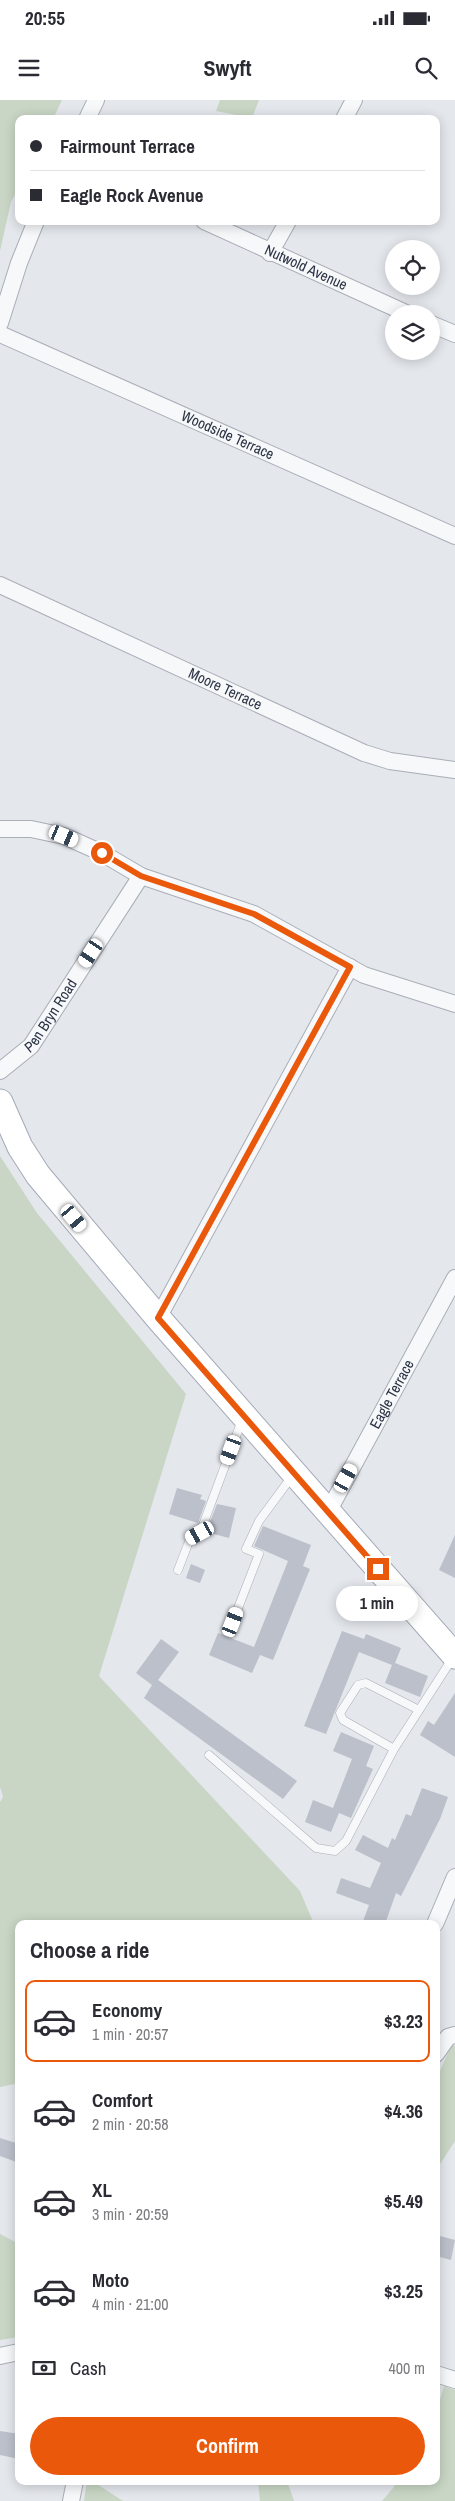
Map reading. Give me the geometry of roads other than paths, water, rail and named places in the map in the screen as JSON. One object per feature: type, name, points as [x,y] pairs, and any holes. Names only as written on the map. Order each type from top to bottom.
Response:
[{"type":"main road","points":[[0,1102],[20,1147],[38,1174],[158,1318],[455,1655]]},
{"type":"street","points":[[89,115],[96,100]]},
{"type":"street","points":[[346,115],[354,100]]},
{"type":"street","points":[[0,323],[19,263],[34,225]]},
{"type":"street","name":"Nutwold Avenue","points":[[212,225],[270,253],[388,305]]},
{"type":"street","points":[[270,253],[286,225]]},
{"type":"street","points":[[440,326],[453,328]]},
{"type":"street","name":"Woodside Terrace","points":[[0,334],[455,536]]},
{"type":"street","name":"Moore Terrace","points":[[0,585],[364,753],[390,761],[455,770]]},
{"type":"street","points":[[0,828],[31,829],[64,836],[102,853],[141,876],[254,914],[364,975],[455,1004]]},
{"type":"street","name":"Pen Bryn Road","points":[[0,1071],[31,1046],[141,876]]},
{"type":"street","points":[[158,1318],[350,967]]},
{"type":"street","name":"Eagle Terrace","points":[[328,1512],[455,1278]]},
{"type":"street","points":[[437,1920],[455,1877]]},
{"type":"street","points":[[440,2048],[448,2037],[455,2035]]},
{"type":"street","points":[[0,2356],[15,2353]]},
{"type":"street","points":[[440,2375],[455,2380]]},
{"type":"street","points":[[71,2501],[74,2485]]},
{"type":"lane","points":[[178,1570],[190,1539],[200,1533],[244,1416]]},
{"type":"lane","points":[[233,1622],[258,1554],[246,1549],[258,1521],[294,1473]]},
{"type":"lane","points":[[209,1756],[316,1848],[327,1852],[335,1851],[346,1841],[394,1748],[455,1655]]},
{"type":"lane","points":[[394,1748],[342,1720],[340,1713],[358,1685],[366,1684],[419,1710]]}]
